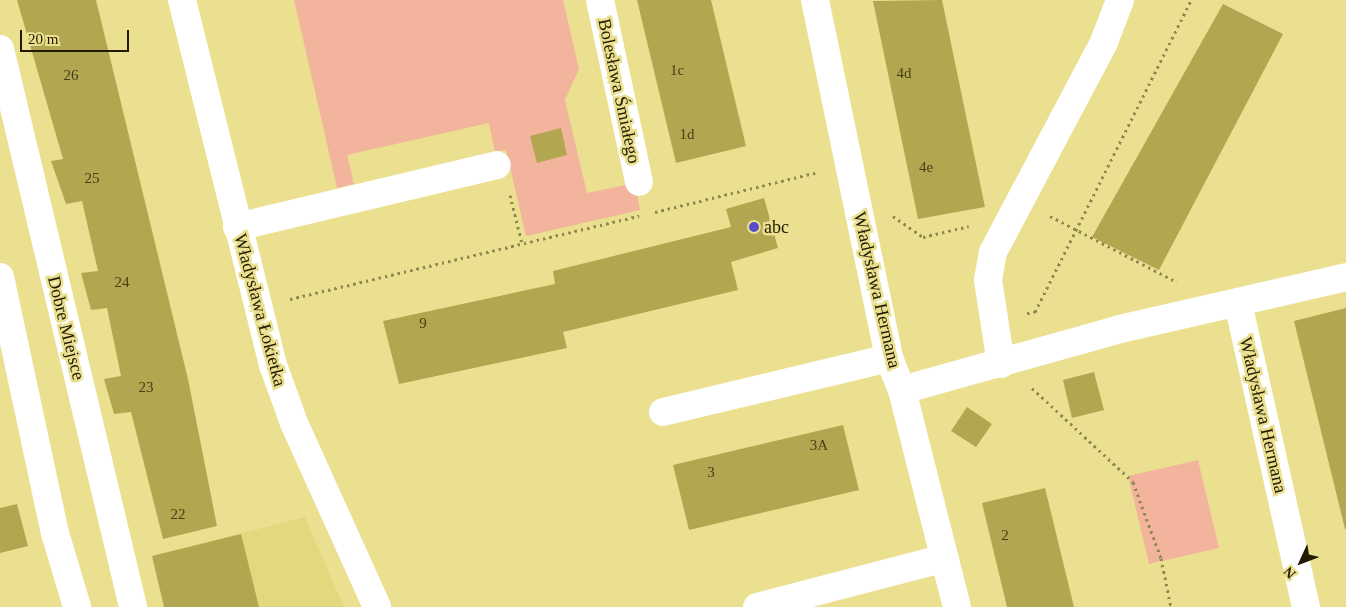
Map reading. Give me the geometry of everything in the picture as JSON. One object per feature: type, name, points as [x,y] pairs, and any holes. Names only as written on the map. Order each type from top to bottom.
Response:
[{"type":"street","name":"Władysława Łokietka","points":[[182,0],[256,308],[294,424],[377,607]]},
{"type":"street","name":"Bolesława Śmiałego","points":[[600,0],[639,182]]},
{"type":"street","name":"Władysława Hermana","points":[[815,0],[890,358],[902,390],[957,607]]},
{"type":"street","points":[[1008,362],[994,315],[988,280],[993,252],[1104,42],[1120,0]]},
{"type":"street","name":"Dobre Miejsce","points":[[0,49],[133,607]]},
{"type":"street","points":[[237,227],[497,165]]},
{"type":"street","points":[[902,390],[1238,302],[1346,277]]},
{"type":"street","points":[[0,278],[55,533],[77,607]]},
{"type":"street","name":"Władysława Hermana","points":[[1238,302],[1306,607]]},
{"type":"street","points":[[663,412],[890,358]]},
{"type":"street","points":[[758,607],[945,558]]},
{"type":"path","points":[[994,315],[1035,312],[1191,0]]},
{"type":"path","points":[[256,308],[848,164]]},
{"type":"path","points":[[1021,200],[1076,231],[1185,286]]},
{"type":"path","points":[[513,206],[522,243]]},
{"type":"path","points":[[888,212],[923,237],[978,222]]},
{"type":"path","points":[[1008,362],[1057,414],[1133,482],[1161,558],[1171,607]]},
{"type":"shaded area","points":[[294,0],[563,0],[579,69],[565,100],[587,193],[635,183],[640,210],[526,236],[506,150],[495,152],[489,123],[347,155],[354,184],[337,188]]},
{"type":"shaded area","points":[[1198,460],[1219,548],[1149,564],[1128,476]]},
{"type":"shaded area","points":[[305,517],[344,607],[164,607],[152,556]]},
{"type":"building","points":[[17,0],[96,0],[188,379],[217,526],[163,539],[131,412],[114,414],[104,379],[121,376],[107,308],[91,310],[81,273],[98,271],[82,201],[66,204],[51,161],[63,159]]},
{"type":"building","points":[[637,0],[711,0],[746,146],[676,163]]},
{"type":"building","points":[[942,0],[985,207],[918,219],[873,1]]},
{"type":"building","points":[[1223,4],[1283,34],[1159,270],[1092,237]]},
{"type":"building","points":[[561,128],[567,155],[537,163],[530,136]]},
{"type":"building","points":[[764,198],[778,248],[731,262],[738,290],[563,332],[567,348],[399,384],[383,321],[555,284],[553,271],[731,227],[726,209]]},
{"type":"building","points":[[1346,308],[1346,529],[1345,529],[1294,321]]},
{"type":"building","points":[[1094,372],[1104,410],[1072,418],[1063,380]]},
{"type":"building","points":[[967,407],[992,424],[976,447],[951,431]]},
{"type":"building","points":[[843,425],[859,490],[689,530],[673,465]]},
{"type":"building","points":[[1045,488],[1074,607],[1007,607],[982,503]]},
{"type":"building","points":[[17,504],[28,546],[0,553],[0,508]]},
{"type":"building","points":[[241,534],[259,607],[164,607],[152,556]]},
{"type":"place","name":"abc","points":[[754,227]]}]
